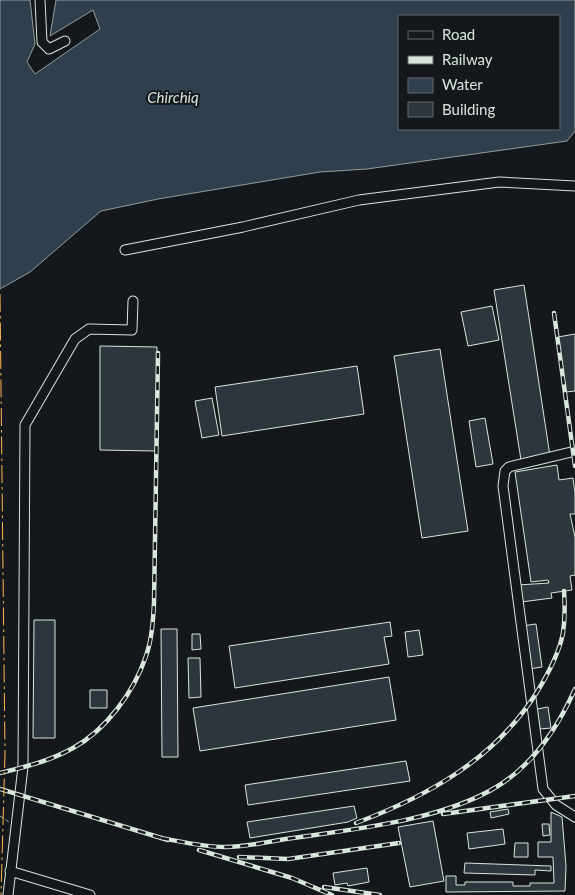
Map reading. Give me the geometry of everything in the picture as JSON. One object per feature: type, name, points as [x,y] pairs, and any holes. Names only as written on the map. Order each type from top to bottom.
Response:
[{"type":"lane","points":[[40,0],[42,42],[49,49],[65,41]]},
{"type":"lane","points":[[125,250],[242,228],[359,200],[499,182],[575,186]]},
{"type":"lane","points":[[8,895],[23,767],[25,426],[75,339],[90,329],[132,330],[133,301]]},
{"type":"lane","points":[[575,451],[509,467],[505,471],[503,486],[543,789],[556,805],[575,817]]},
{"type":"lane","points":[[10,871],[78,893],[90,895]]},
{"type":"water","name":"Chirchiq","points":[[0,0],[30,0],[35,44],[27,62],[35,74],[100,29],[93,10],[50,36],[56,0],[575,0],[575,131],[567,141],[367,169],[320,172],[158,199],[101,211],[30,272],[0,289]]},
{"type":"building","points":[[524,285],[550,456],[521,460],[494,290]]},
{"type":"building","points":[[492,306],[499,340],[468,346],[461,312]]},
{"type":"building","points":[[575,334],[575,391],[566,392],[558,337]]},
{"type":"building","points":[[100,346],[157,347],[156,451],[100,450]]},
{"type":"building","points":[[440,349],[468,531],[422,538],[394,356]]},
{"type":"building","points":[[357,366],[364,414],[222,436],[215,387]]},
{"type":"building","points":[[212,398],[219,435],[202,438],[195,401]]},
{"type":"building","points":[[485,418],[493,464],[476,467],[469,421]]},
{"type":"building","points":[[557,465],[559,480],[573,478],[575,493],[575,514],[570,514],[575,537],[575,575],[570,576],[572,590],[551,593],[552,598],[521,602],[518,585],[549,583],[548,580],[531,582],[515,472]]},
{"type":"building","points":[[34,620],[55,620],[55,738],[33,738]]},
{"type":"building","points":[[390,622],[392,636],[384,637],[389,664],[235,688],[229,646]]},
{"type":"building","points":[[536,624],[542,667],[529,669],[522,626]]},
{"type":"building","points":[[161,629],[177,629],[178,757],[162,757]]},
{"type":"building","points":[[419,630],[423,655],[408,657],[405,632]]},
{"type":"building","points":[[192,634],[200,634],[201,649],[192,650]]},
{"type":"building","points":[[188,658],[200,658],[201,697],[189,698]]},
{"type":"building","points":[[389,677],[396,720],[200,751],[193,708]]},
{"type":"building","points":[[90,690],[107,690],[107,708],[90,708]]},
{"type":"building","points":[[548,707],[551,728],[540,729],[537,709]]},
{"type":"building","points":[[406,761],[410,781],[248,805],[245,785]]},
{"type":"building","points":[[354,806],[357,818],[348,822],[250,838],[247,822]]},
{"type":"building","points":[[508,809],[509,814],[491,818],[490,812]]},
{"type":"building","points":[[551,812],[562,817],[566,866],[565,891],[446,892],[446,876],[456,876],[456,885],[465,885],[465,882],[513,882],[513,886],[530,886],[530,883],[554,883],[553,857],[538,857],[538,842],[551,842]]},
{"type":"building","points":[[433,821],[444,881],[410,887],[398,827]]},
{"type":"building","points":[[542,824],[549,824],[550,835],[543,836]]},
{"type":"building","points":[[503,829],[505,844],[469,849],[467,833]]},
{"type":"building","points":[[515,843],[528,843],[528,857],[514,857]]},
{"type":"building","points":[[465,863],[551,866],[551,871],[535,870],[535,875],[464,873]]},
{"type":"building","points":[[367,868],[369,882],[348,886],[347,883],[335,885],[333,873]]},
{"type":"railway","points":[[554,313],[575,466]]},
{"type":"railway","points":[[0,773],[46,760],[64,753],[85,740],[97,731],[117,709],[141,670],[148,650],[153,623],[158,353]]},
{"type":"railway","points":[[356,823],[409,801],[458,772],[480,756],[520,716],[537,692],[559,649],[564,622],[564,591]]},
{"type":"railway","points":[[161,838],[209,846],[242,846],[371,827],[426,815],[452,807],[476,798],[498,786],[523,766],[553,730],[575,689]]},
{"type":"railway","points":[[0,789],[168,840]]},
{"type":"railway","points":[[443,814],[575,796]]},
{"type":"railway","points":[[239,857],[288,859],[399,843]]},
{"type":"railway","points":[[199,850],[292,878],[332,895]]},
{"type":"railway","points":[[324,887],[380,895]]},
{"type":"power","points":[[0,294],[5,753],[1,895]]}]
